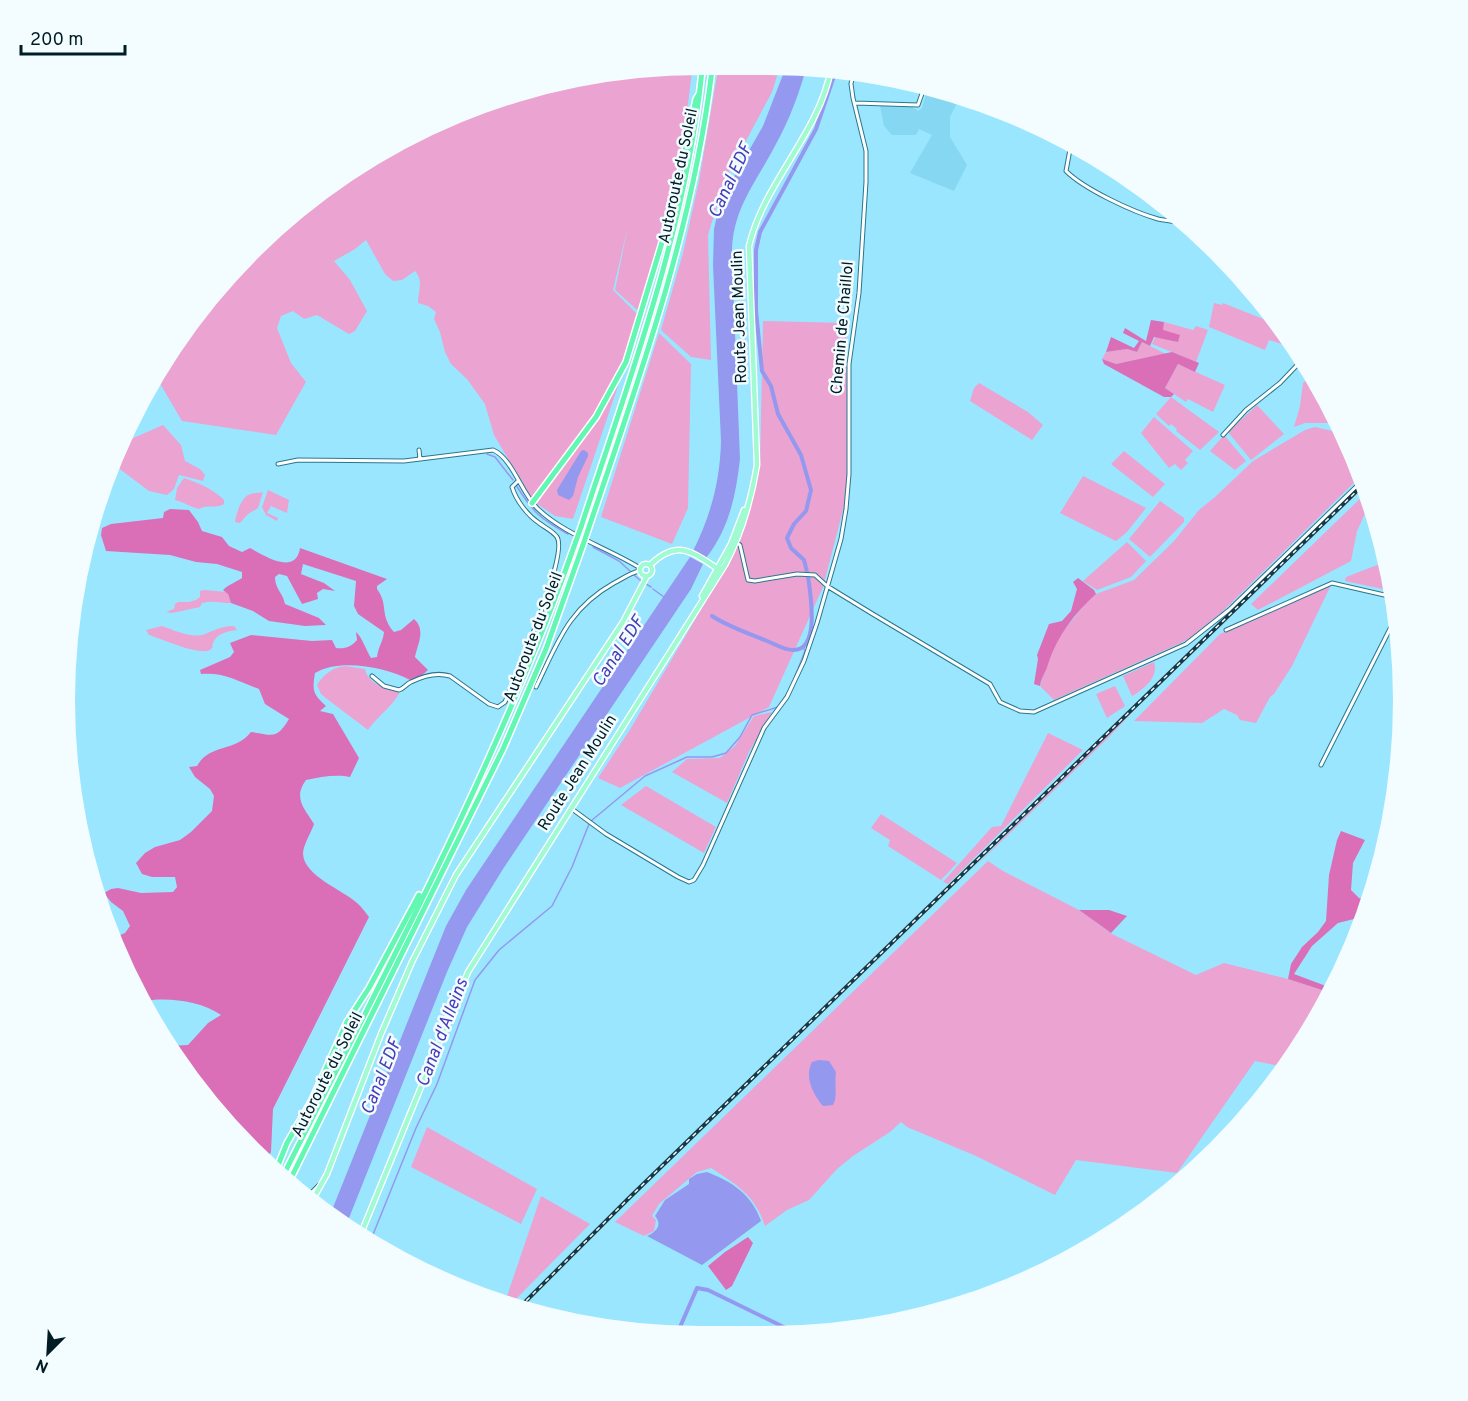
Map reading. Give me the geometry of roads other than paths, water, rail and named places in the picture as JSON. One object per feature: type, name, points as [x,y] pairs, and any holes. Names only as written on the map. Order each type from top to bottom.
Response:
[{"type":"highway","name":"Autoroute du Soleil","points":[[286,1169],[441,857],[525,677],[581,527],[663,269],[684,184],[702,75]]},
{"type":"highway","name":"Autoroute du Soleil","points":[[293,1175],[503,749],[546,649],[649,350],[672,272],[697,164],[711,75]]},
{"type":"highway","points":[[532,503],[596,417],[626,362],[666,234],[696,99],[700,93]]},
{"type":"highway","points":[[279,1163],[287,1143],[312,1100],[347,1022],[369,988],[441,857]]},
{"type":"main road","name":"Route Jean Moulin","points":[[734,542],[753,488],[757,465],[749,246],[756,223],[821,102],[828,78]]},
{"type":"main road","name":"Route Jean Moulin","points":[[364,1227],[468,972],[710,589],[734,542],[750,489],[756,440]]},
{"type":"main road","points":[[650,566],[672,550],[680,549],[721,567],[679,637]]},
{"type":"main road","points":[[315,1193],[327,1174],[407,972],[456,875],[623,622],[643,574],[644,564],[650,566]]},
{"type":"main road","points":[[643,574],[652,571],[650,566]]},
{"type":"street","name":"Chemin de Chaillol","points":[[570,808],[606,834],[678,877],[689,882],[694,880],[764,728],[787,697],[813,639],[841,539],[848,500],[849,364],[859,292],[866,200],[866,151],[852,80]]},
{"type":"street","points":[[855,103],[915,106],[919,103],[922,94]]},
{"type":"street","points":[[1069,153],[1066,171],[1090,188],[1142,213],[1168,220]]},
{"type":"street","points":[[1223,435],[1246,410],[1280,383],[1296,366]]},
{"type":"street","points":[[419,450],[420,459]]},
{"type":"street","points":[[278,464],[298,460],[392,461],[493,450],[504,457],[532,503],[555,522],[643,574]]},
{"type":"street","points":[[372,676],[384,686],[399,690],[411,682],[443,674],[450,676],[489,704],[498,707],[505,702],[549,588],[560,548],[556,536],[532,518],[516,496],[512,487],[518,481]]},
{"type":"street","points":[[734,542],[740,545],[747,578],[750,581],[806,574],[815,575],[827,586],[987,682],[993,687],[1000,702],[1020,711],[1034,712],[1158,658],[1191,641],[1229,610],[1355,487]]},
{"type":"street","points":[[536,687],[566,626],[576,612],[597,594],[643,574]]},
{"type":"street","points":[[1226,630],[1332,583],[1384,595]]},
{"type":"street","points":[[1321,765],[1389,631]]},
{"type":"water","name":"Canal EDF","points":[[783,75],[804,76],[786,125],[746,197],[736,225],[732,256],[740,459],[736,486],[726,523],[706,558],[693,551],[705,524],[713,497],[719,470],[721,441],[713,265],[714,229],[719,207],[727,189],[763,126]]},
{"type":"water","points":[[584,450],[588,456],[578,477],[573,496],[569,500],[558,495],[557,490],[581,451]]},
{"type":"water","name":"Canal EDF","points":[[690,557],[703,564],[691,589],[503,869],[467,927],[349,1218],[333,1207],[446,926],[466,890]]},
{"type":"water","points":[[829,1061],[836,1072],[833,1105],[823,1106],[809,1079],[812,1062]]},
{"type":"water","points":[[707,1172],[740,1190],[752,1204],[761,1221],[702,1265],[647,1236],[657,1228],[658,1222],[655,1216],[665,1200],[689,1184],[689,1179]]},
{"type":"waterway","points":[[807,572],[804,560],[791,548],[787,538],[794,524],[806,511],[811,490],[801,455],[778,414],[771,386],[762,371],[756,311],[756,250],[760,232],[816,129],[833,78]]},
{"type":"waterway","points":[[487,454],[495,457],[513,480]]},
{"type":"waterway","points":[[516,485],[538,514],[568,534]]},
{"type":"waterway","points":[[593,547],[619,561],[630,571]]},
{"type":"waterway","points":[[634,575],[641,581]]},
{"type":"waterway","points":[[712,616],[732,627],[783,648],[793,650],[802,648],[811,631],[812,607],[808,576]]},
{"type":"waterway","points":[[646,584],[651,587]]},
{"type":"waterway","points":[[653,589],[664,597]]},
{"type":"waterway","name":"Canal d'Alleins","points":[[794,679],[805,651],[803,647]]},
{"type":"waterway","name":"Canal d'Alleins","points":[[591,821],[645,776],[687,757],[712,757],[726,753],[740,737],[752,715],[778,707],[787,694]]},
{"type":"waterway","name":"Canal d'Alleins","points":[[374,1233],[416,1128],[437,1084],[475,980],[499,950],[552,906],[572,867],[589,824]]},
{"type":"waterway","points":[[681,1326],[697,1288],[708,1290],[781,1326]]},
{"type":"railway","points":[[526,1301],[629,1198],[1357,491]]}]
